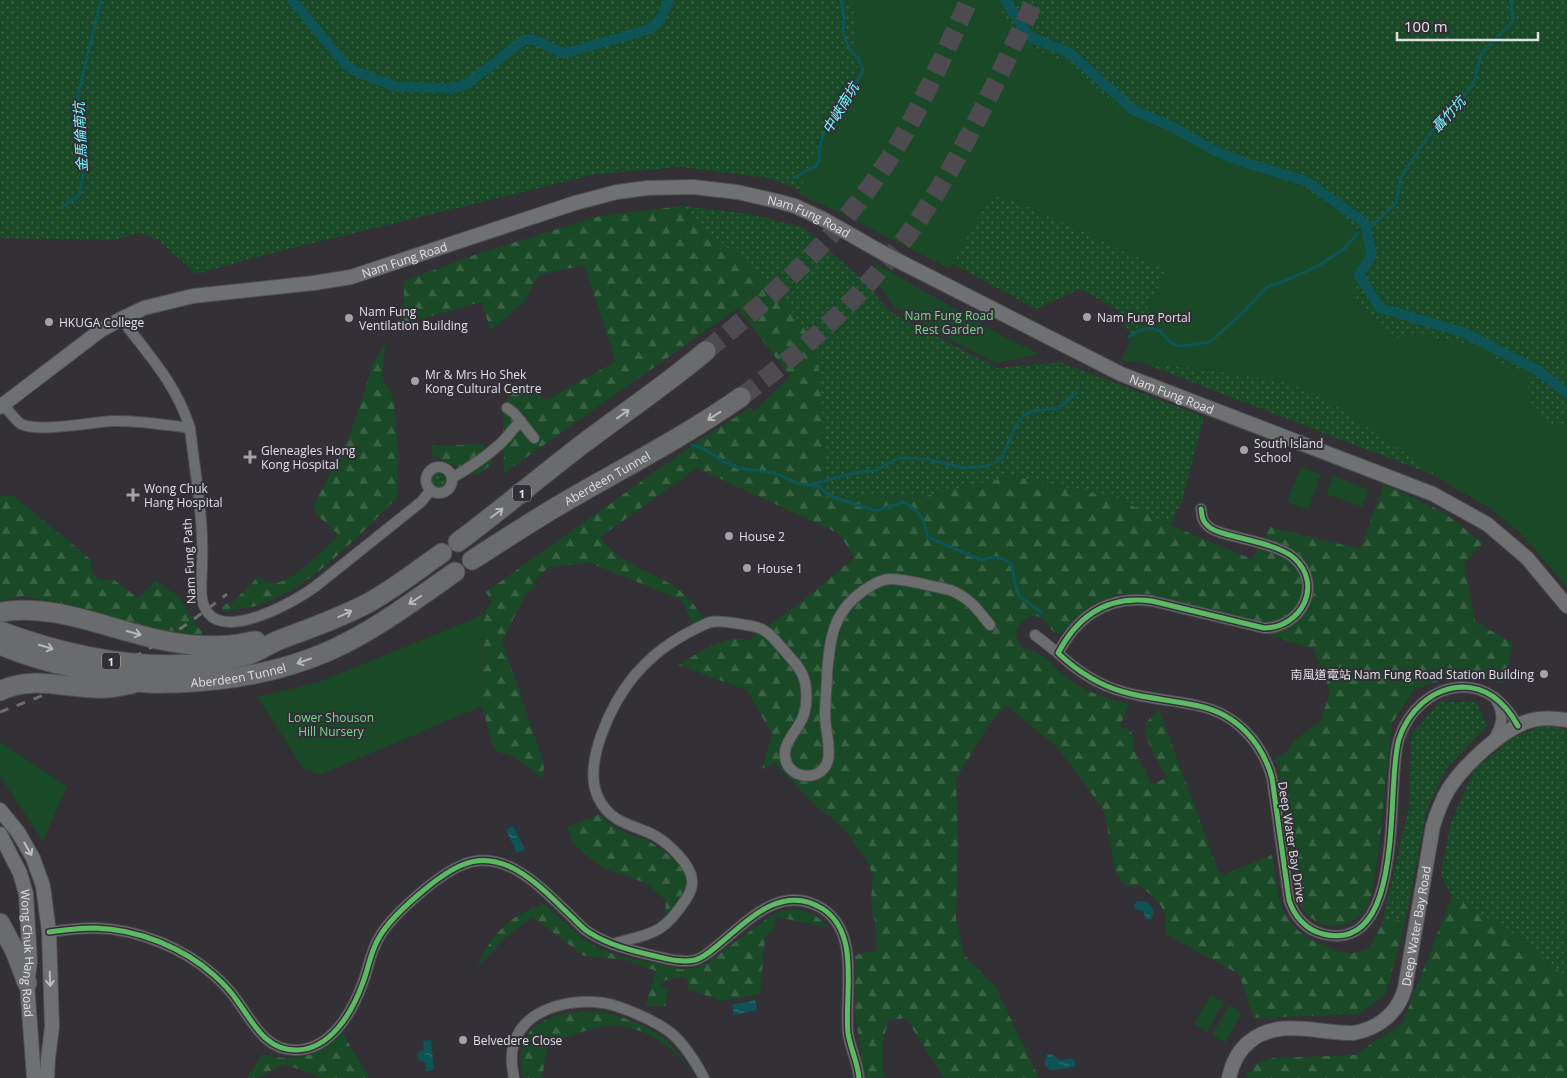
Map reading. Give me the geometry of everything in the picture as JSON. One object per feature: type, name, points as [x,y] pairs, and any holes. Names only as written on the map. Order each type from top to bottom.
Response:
[{"type":"highway","name":"1","points":[[458,542],[504,508],[584,443],[685,369],[706,351]]},
{"type":"highway","name":"Aberdeen Tunnel","points":[[472,560],[564,502],[637,462],[742,397]]},
{"type":"highway","name":"Aberdeen Tunnel","points":[[0,631],[46,647],[81,656],[112,661],[187,664],[236,658],[259,652],[278,641],[325,624],[372,601],[442,553]]},
{"type":"highway","name":"Aberdeen Tunnel","points":[[0,645],[51,663],[140,682],[186,683],[244,677],[277,670],[308,660],[342,644],[400,610],[455,572]]},
{"type":"highway","points":[[0,612],[41,610],[87,620],[160,640],[189,645],[210,646],[255,641],[278,641]]},
{"type":"highway","points":[[0,691],[24,684],[37,683],[106,688],[140,682]]},
{"type":"highway","points":[[0,923],[15,951],[28,983]]},
{"type":"main road","name":"Nam Fung Road","points":[[2,405],[89,338],[121,319],[156,304],[194,296],[314,283],[351,277],[575,203],[617,192],[647,188],[708,188],[751,195],[795,206],[1121,374],[1433,494],[1487,524],[1527,558],[1567,606]]},
{"type":"main road","name":"Deep Water Bay Road","points":[[1229,1078],[1232,1064],[1241,1050],[1253,1039],[1267,1032],[1290,1028],[1354,1033],[1371,1028],[1386,1019],[1393,1012],[1402,998],[1405,988],[1431,834],[1439,808],[1454,781],[1490,745],[1518,726],[1545,718],[1567,720]]},
{"type":"main road","name":"Wong Chuk Hang Road","points":[[0,810],[18,832],[33,858],[43,886],[49,932],[52,1027],[47,1078]]},
{"type":"main road","name":"Wong Chuk Hang Road","points":[[0,834],[20,873],[26,894],[30,951],[28,983],[34,1078]]},
{"type":"main road","points":[[27,912],[34,921],[49,932],[30,951]]},
{"type":"main road","points":[[31,1030],[37,1033],[45,1032],[52,1027]]},
{"type":"street","name":"Nam Fung Path","points":[[121,319],[170,382],[185,411],[190,428],[203,544],[202,594],[204,607],[210,616],[219,620],[233,622],[244,620],[269,612],[298,598],[316,586],[413,508],[431,490],[440,493],[451,487],[452,478],[501,443],[513,427],[521,421]]},
{"type":"street","points":[[2,405],[20,423],[32,427],[140,421],[190,428]]},
{"type":"street","points":[[506,408],[514,413],[534,438]]},
{"type":"street","points":[[431,490],[428,488],[426,480],[428,472],[432,469],[444,468],[448,470],[452,478]]},
{"type":"street","points":[[1058,653],[1072,630],[1086,617],[1102,607],[1121,601],[1152,600],[1264,628],[1285,624],[1296,616],[1304,604],[1307,590],[1305,576],[1298,563],[1281,550],[1213,530],[1204,521],[1201,509]]},
{"type":"street","points":[[612,944],[648,934],[663,927],[678,913],[690,894],[693,885],[690,872],[681,858],[669,846],[654,835],[619,820],[607,811],[599,800],[593,780],[600,742],[614,708],[640,668],[660,650],[677,638],[714,621],[756,627],[769,634],[797,665],[803,676],[806,700],[805,711],[785,754],[790,769],[799,775],[810,776],[815,775],[824,768],[828,758],[825,716],[829,647],[832,632],[841,613],[858,594],[877,582],[892,579],[950,590],[970,601],[990,625]]},
{"type":"street","name":"Deep Water Bay Drive","points":[[1035,634],[1088,677],[1111,688],[1136,695],[1210,709],[1230,719],[1254,740],[1265,758],[1272,778],[1291,907],[1299,919],[1310,928],[1323,934],[1344,934],[1358,929],[1369,919],[1376,907],[1384,877],[1390,840],[1396,750],[1410,715],[1427,699],[1447,690],[1470,688],[1492,695],[1504,705],[1518,726]]},
{"type":"street","points":[[1490,745],[1500,727],[1502,716],[1498,702],[1492,695]]},
{"type":"street","points":[[49,932],[78,929],[109,929],[149,938],[176,950],[217,978],[232,994],[256,1029],[266,1040],[279,1047],[294,1050],[316,1046],[334,1032],[346,1016],[363,984],[371,954],[382,933],[408,905],[442,876],[470,862],[492,860],[510,866],[546,893],[589,933],[612,944],[665,959],[690,961],[707,954],[748,919],[764,909],[778,902],[808,902],[822,909],[834,919],[845,941],[849,1037],[859,1078]]},
{"type":"street","points":[[514,1078],[513,1046],[518,1032],[528,1021],[557,1006],[591,1002],[606,1003],[670,1031],[680,1042],[704,1078]]},
{"type":"green space","points":[[0,0],[1567,0],[1567,577],[1480,493],[1145,364],[1118,310],[1080,289],[1036,309],[843,205],[768,178],[681,167],[597,174],[272,253],[196,274],[158,240],[141,233],[113,240],[0,238]]},
{"type":"green space","points":[[851,0],[995,0],[1013,34],[1026,46],[1062,61],[1075,69],[1120,109],[1132,116],[1172,129],[1215,154],[1299,182],[1343,219],[1364,233],[1367,236],[1367,242],[1360,259],[1353,290],[1357,300],[1369,312],[1382,331],[1396,338],[1423,333],[1436,340],[1489,348],[1502,364],[1528,375],[1529,402],[1540,419],[1552,424],[1567,424],[1567,587],[1521,534],[1493,510],[1454,488],[1409,455],[1322,397],[1288,383],[1210,370],[1121,360],[1167,270],[1012,200],[997,197],[986,203],[950,269],[799,194],[805,176],[833,114],[855,76],[858,67],[855,15]]},
{"type":"green space","points":[[682,206],[750,214],[802,227],[864,281],[889,311],[997,368],[1061,362],[1204,417],[1181,504],[1170,525],[1119,499],[1012,476],[926,496],[826,498],[823,424],[702,226]]},
{"type":"green space","points":[[682,206],[702,226],[774,287],[817,346],[826,498],[926,496],[1012,476],[1119,499],[1170,525],[1252,559],[1270,527],[1360,549],[1384,484],[1443,512],[1483,543],[1464,564],[1475,621],[1512,643],[1505,684],[1464,672],[1415,689],[1392,723],[1379,847],[1371,898],[1364,910],[1355,919],[1345,924],[1334,926],[1322,924],[1312,919],[1303,910],[1297,897],[1280,775],[1275,759],[1287,752],[1295,740],[1320,723],[1330,692],[1314,649],[1274,637],[1251,626],[1149,594],[1117,594],[1089,607],[1060,634],[1053,631],[1046,621],[1039,616],[1028,617],[1022,621],[1017,631],[1017,638],[1022,646],[1044,656],[1060,673],[1071,681],[1094,693],[1129,704],[1120,726],[1131,731],[1133,748],[1152,785],[1167,777],[1149,744],[1146,730],[1148,720],[1159,709],[1220,876],[1272,855],[1276,885],[1288,920],[1308,937],[1342,952],[1352,953],[1370,947],[1382,923],[1406,919],[1386,994],[1359,1014],[1254,1018],[1239,974],[1165,934],[1165,917],[1157,901],[1141,886],[1125,886],[1115,870],[1104,810],[1057,747],[1006,705],[989,724],[956,779],[958,838],[956,919],[964,955],[995,986],[1039,1078],[944,1078],[906,1018],[889,1020],[883,1049],[885,1078],[865,1078],[855,1014],[855,955],[877,950],[871,902],[873,875],[866,859],[845,830],[818,808],[775,763],[762,769],[772,734],[747,690],[678,665],[712,645],[734,638],[749,640],[800,603],[854,558],[840,534],[697,468],[600,537],[612,551],[625,560],[681,591],[693,603],[703,619],[692,624],[682,600],[590,563],[549,567],[533,582],[536,586],[526,594],[502,641],[544,764],[543,779],[515,757],[494,750],[482,706],[483,615],[492,602],[486,592],[704,437],[750,408],[755,411],[790,376],[738,308],[504,473],[503,416],[513,382],[547,400],[616,361],[584,265],[539,275],[524,302],[491,330],[481,302],[404,324],[404,281],[483,252],[600,216]]},
{"type":"green space","name":"Nam Fung Road Rest Garden","points":[[875,263],[1002,336],[1041,354],[996,363],[944,336],[893,306],[880,285]]},
{"type":"green space","points":[[386,340],[382,376],[394,400],[398,453],[397,498],[351,543],[318,572],[300,584],[262,604],[225,612],[221,609],[227,603],[230,605],[258,577],[272,583],[289,578],[307,565],[339,535],[315,513],[314,505],[347,441],[372,366]]},
{"type":"green space","points":[[482,444],[493,463],[477,476],[432,455],[431,446]]},
{"type":"green space","points":[[1301,467],[1321,474],[1308,510],[1287,502]]},
{"type":"green space","points":[[438,472],[444,475],[447,481],[444,487],[438,490],[432,487],[429,481],[432,475]]},
{"type":"green space","points":[[1333,476],[1369,489],[1362,507],[1326,494]]},
{"type":"green space","points":[[0,496],[14,496],[91,560],[92,573],[101,580],[114,580],[138,598],[156,581],[178,596],[204,636],[152,628],[87,609],[22,596],[0,601]]},
{"type":"green space","name":"Lower Shouson Hill Nursery","points":[[483,615],[482,706],[320,775],[304,769],[257,697],[319,682]]},
{"type":"green space","points":[[1439,702],[1477,702],[1487,726],[1445,770],[1427,809],[1406,919],[1382,923],[1409,807],[1411,736]]},
{"type":"green space","points":[[1545,725],[1567,730],[1567,978],[1518,937],[1452,896],[1441,875],[1450,825],[1474,770],[1513,737]]},
{"type":"green space","points":[[0,742],[67,786],[43,841],[0,776]]},
{"type":"green space","points":[[600,814],[620,830],[646,840],[659,848],[673,859],[684,873],[687,887],[681,900],[665,919],[666,901],[646,883],[603,868],[573,843],[567,827]]},
{"type":"green space","points":[[1452,896],[1518,937],[1567,978],[1567,1078],[1246,1078],[1257,1063],[1273,1058],[1355,1055],[1403,1022]]},
{"type":"green space","points":[[544,904],[585,940],[598,948],[616,955],[680,969],[694,968],[707,963],[772,915],[780,912],[795,910],[809,913],[816,916],[828,927],[776,917],[773,930],[765,938],[760,994],[722,1001],[688,989],[687,978],[674,978],[663,981],[660,986],[669,989],[665,1006],[645,1006],[656,971],[626,960],[584,956],[533,917],[508,935],[476,968],[488,945],[502,928],[520,914]]},
{"type":"green space","points":[[1211,995],[1224,1002],[1207,1032],[1194,1024]]},
{"type":"green space","points":[[1229,1005],[1242,1013],[1225,1043],[1212,1035]]},
{"type":"green space","points":[[591,1011],[633,1021],[663,1037],[677,1051],[694,1078],[678,1056],[652,1036],[633,1029],[604,1026],[548,1043],[542,1078],[523,1078],[521,1060],[523,1046],[528,1034],[536,1026],[560,1015]]},
{"type":"green space","points":[[342,1032],[369,1078],[323,1078],[284,1064],[257,1078],[247,1078],[262,1054],[284,1058],[305,1056],[325,1047]]},
{"type":"water","points":[[513,826],[525,849],[517,853],[506,830]]},
{"type":"water","points":[[1142,901],[1153,910],[1151,919],[1146,919],[1143,911],[1136,909],[1134,906],[1136,902]]},
{"type":"water","points":[[755,1000],[757,1010],[734,1015],[732,1005]]},
{"type":"water","points":[[431,1040],[434,1070],[426,1071],[425,1062],[420,1061],[417,1056],[424,1049],[423,1041]]},
{"type":"water","points":[[1049,1054],[1054,1055],[1061,1061],[1069,1058],[1072,1059],[1075,1062],[1075,1066],[1048,1069],[1045,1062]]},
{"type":"waterway","name":"金馬倫南坑","points":[[61,208],[79,195],[83,175],[78,128],[78,95],[101,0]]},
{"type":"waterway","points":[[292,0],[346,65],[357,72],[397,87],[450,88],[468,83],[524,40],[535,40],[566,53],[650,29],[660,20],[669,0]]},
{"type":"waterway","name":"中峽南坑","points":[[793,178],[816,166],[820,158],[819,152],[823,135],[838,109],[852,91],[863,70],[858,58],[850,50],[843,33],[844,19],[841,0]]},
{"type":"waterway","points":[[1005,0],[1030,37],[1070,53],[1133,110],[1173,127],[1215,151],[1246,163],[1306,181],[1365,223],[1372,255],[1359,275],[1380,308],[1465,333],[1537,370],[1567,393]]},
{"type":"waterway","name":"聶竹坑","points":[[1372,226],[1396,203],[1401,177],[1429,135],[1474,84],[1481,54],[1513,21],[1511,0]]},
{"type":"waterway","points":[[1129,337],[1138,331],[1149,328],[1160,331],[1172,344],[1182,346],[1210,342],[1267,287],[1318,266],[1345,248],[1358,233]]},
{"type":"waterway","points":[[813,484],[854,473],[877,470],[898,458],[926,459],[964,468],[986,466],[998,461],[1003,455],[1015,427],[1024,415],[1034,411],[1058,408],[1077,393]]},
{"type":"waterway","points":[[692,445],[704,449],[728,464],[739,468],[775,473],[799,484],[818,486],[832,497],[877,511],[903,502],[921,516],[928,537],[981,560],[993,557],[1003,559],[1012,565],[1019,596],[1041,612]]},
{"type":"tunnel","points":[[706,351],[757,308],[805,262],[850,213],[901,140],[932,81],[969,0]]},
{"type":"tunnel","points":[[741,397],[830,323],[870,281],[907,236],[926,209],[961,151],[1035,0]]},
{"type":"railway","points":[[0,712],[134,657],[171,635],[227,594]]},
{"type":"cycle path","points":[[1201,509],[1203,520],[1212,529],[1281,550],[1294,558],[1303,569],[1307,580],[1307,592],[1304,603],[1298,613],[1289,621],[1277,626],[1264,628],[1152,601],[1122,601],[1096,610],[1085,618],[1075,628],[1058,653],[1080,671],[1114,689],[1212,710],[1236,723],[1246,732],[1262,753],[1268,765],[1272,778],[1289,900],[1297,917],[1306,926],[1323,934],[1350,933],[1369,919],[1381,893],[1388,861],[1395,761],[1399,739],[1408,719],[1423,703],[1431,697],[1451,688],[1472,688],[1496,698],[1518,726]]},
{"type":"cycle path","points":[[49,932],[84,928],[111,929],[144,936],[175,949],[203,966],[222,982],[262,1035],[269,1041],[286,1049],[297,1050],[309,1048],[320,1043],[330,1036],[346,1017],[358,996],[374,948],[386,927],[429,886],[462,865],[478,861],[494,861],[509,866],[536,884],[588,932],[630,950],[680,961],[690,961],[703,957],[745,922],[769,907],[795,900],[809,902],[823,909],[835,920],[847,949],[848,1033],[859,1078]]},
{"type":"place","name":"Nam Fung Portal","points":[[1087,317]]},
{"type":"place","name":"Nam Fung Ventilation Building","points":[[349,318]]},
{"type":"place","name":"HKUGA College","points":[[49,322]]},
{"type":"place","name":"Mr & Mrs Ho Shek Kong Cultural Centre","points":[[415,381]]},
{"type":"place","name":"South Island School","points":[[1244,450]]},
{"type":"place","name":"Gleneagles Hong Kong Hospital","points":[[250,457]]},
{"type":"place","name":"Wong Chuk Hang Hospital","points":[[133,495]]},
{"type":"place","name":"House 2","points":[[729,536]]},
{"type":"place","name":"House 1","points":[[747,568]]},
{"type":"place","name":"南風道電站 Nam Fung Road Station Building","points":[[1544,674]]},
{"type":"place","name":"Belvedere Close","points":[[463,1040]]}]
